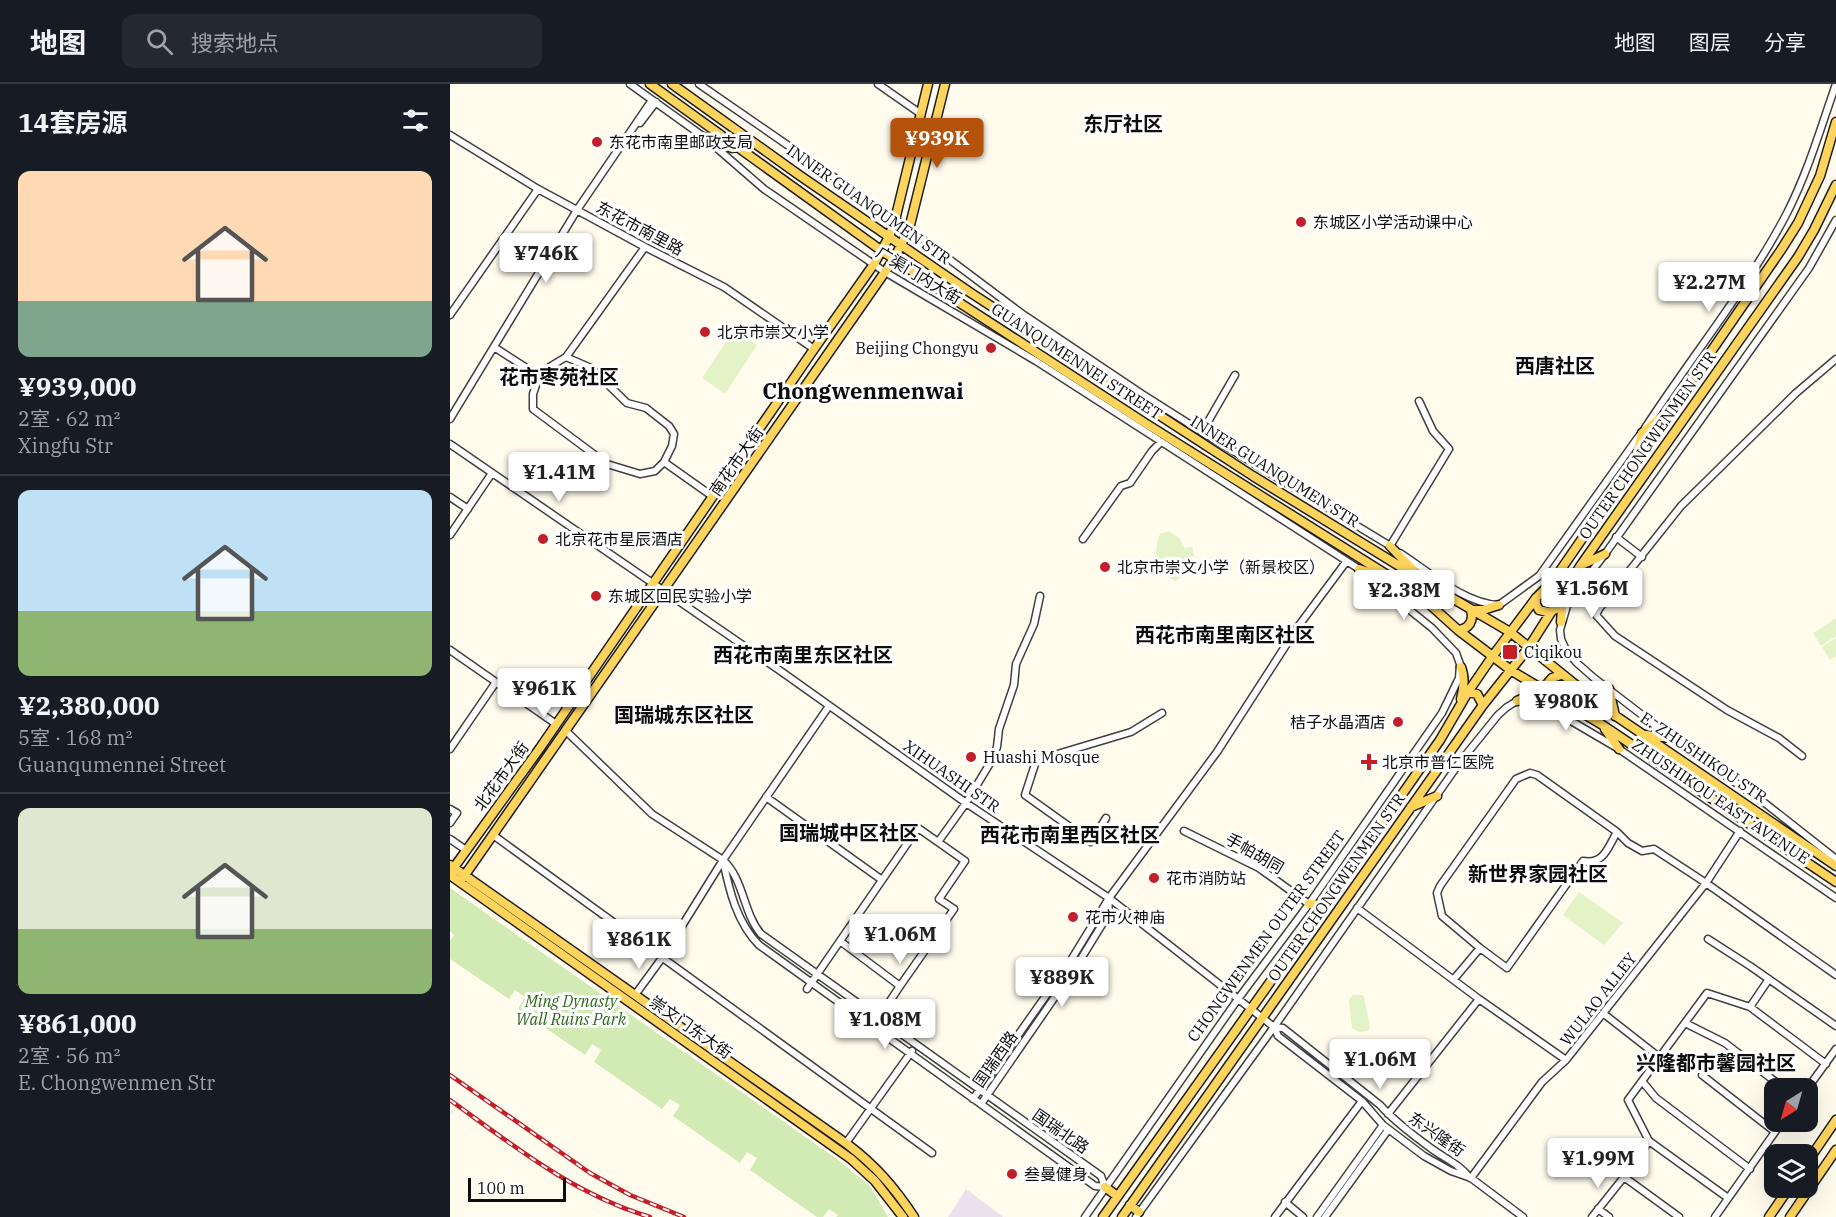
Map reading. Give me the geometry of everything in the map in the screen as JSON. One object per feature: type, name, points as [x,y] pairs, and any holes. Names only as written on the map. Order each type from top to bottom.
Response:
[{"type":"main road","name":"GUANQUMENNEI STREET","points":[[650,84],[894,259],[1068,373],[1400,583],[1512,671]]},
{"type":"main road","name":"INNER GUANQUMEN STR","points":[[672,84],[971,293],[1253,476],[1510,632],[1529,647]]},
{"type":"main road","name":"南花市大街","points":[[653,584],[882,251],[895,220],[928,84]]},
{"type":"main road","name":"南花市大街","points":[[663,591],[902,246],[909,229],[945,84]]},
{"type":"main road","name":"CHONGWENMEN OUTER STREET","points":[[1250,1009],[1440,740],[1492,657],[1536,598],[1553,582],[1798,223],[1820,176],[1836,122]]},
{"type":"main road","points":[[704,137],[745,153]]},
{"type":"main road","name":"OUTER CHONGWENMEN STR","points":[[1122,1217],[1410,807],[1483,705],[1529,647],[1581,566],[1798,256],[1836,186]]},
{"type":"main road","points":[[1636,462],[1642,433],[1674,407]]},
{"type":"main road","points":[[1390,546],[1425,582]]},
{"type":"main road","points":[[1581,566],[1605,554]]},
{"type":"main road","points":[[1359,569],[1400,583]]},
{"type":"main road","name":"北花市大街","points":[[451,870],[653,584]]},
{"type":"main road","name":"北花市大街","points":[[463,879],[663,591]]},
{"type":"main road","points":[[1562,622],[1563,594]]},
{"type":"main road","points":[[1536,598],[1536,606],[1539,610],[1544,612],[1554,610]]},
{"type":"main road","points":[[1458,630],[1468,627],[1473,617],[1471,610],[1483,610],[1499,605]]},
{"type":"main road","name":"E. ZHUSHIKOU STR","points":[[1529,647],[1561,675],[1615,716],[1836,866]]},
{"type":"main road","points":[[1456,713],[1464,682],[1461,667]]},
{"type":"main road","name":"ZHUSHIKOU EAST AVENUE","points":[[1512,671],[1601,723],[1836,882]]},
{"type":"main road","points":[[1547,692],[1546,685],[1549,680],[1561,675]]},
{"type":"main road","points":[[1609,689],[1615,716]]},
{"type":"main road","points":[[1468,692],[1477,694],[1483,705]]},
{"type":"main road","points":[[1517,701],[1530,695],[1560,699]]},
{"type":"main road","points":[[1601,723],[1618,749]]},
{"type":"main road","points":[[1644,735],[1672,738]]},
{"type":"main road","points":[[1410,807],[1437,796]]},
{"type":"main road","points":[[451,870],[846,1143],[885,1177],[914,1217]]},
{"type":"main road","name":"崇文门东大街","points":[[463,879],[851,1159],[875,1181],[903,1217]]},
{"type":"main road","points":[[1309,904],[1325,905]]},
{"type":"main road","points":[[1103,1217],[1250,1009]]},
{"type":"main road","points":[[1818,1146],[1836,1119]]},
{"type":"main road","points":[[1790,1217],[1836,1150]]},
{"type":"main road","points":[[1105,1187],[1118,1196]]},
{"type":"main road","points":[[1769,1217],[1782,1198]]},
{"type":"main road","points":[[1130,1205],[1140,1215]]},
{"type":"street","name":"广渠门内大街","points":[[630,84],[704,137],[764,189],[885,272],[1036,361],[1359,569],[1447,642],[1456,653],[1461,667]]},
{"type":"street","name":"广渠门内大街","points":[[699,84],[909,229],[1021,312],[1202,432],[1390,546],[1463,595],[1499,605]]},
{"type":"street","points":[[878,84],[921,114]]},
{"type":"street","points":[[1499,605],[1539,576],[1642,433],[1755,267],[1787,213],[1804,177],[1836,84]]},
{"type":"street","points":[[450,419],[577,210],[654,101]]},
{"type":"street","name":"东花市南里路","points":[[450,135],[538,189],[724,287],[814,349]]},
{"type":"street","points":[[450,315],[538,189]]},
{"type":"street","points":[[1562,622],[1567,606],[1575,593],[1809,268],[1836,220]]},
{"type":"street","points":[[566,357],[591,368],[627,403],[646,408],[669,426],[674,435],[672,446],[664,462],[655,471],[640,474],[607,464],[533,409],[533,394],[539,376],[566,357],[645,247]]},
{"type":"street","points":[[1763,308],[1773,317]]},
{"type":"street","points":[[494,347],[539,376]]},
{"type":"street","points":[[1802,756],[1779,738],[1727,710],[1615,636],[1596,615],[1681,506],[1796,393],[1836,359]]},
{"type":"street","points":[[1202,432],[1235,375]]},
{"type":"street","points":[[1390,546],[1449,449],[1433,431],[1419,401]]},
{"type":"street","points":[[1083,539],[1121,486],[1130,483],[1161,442]]},
{"type":"street","name":"XIHUASHI STR","points":[[450,444],[966,802],[1109,898],[1274,1027]]},
{"type":"street","points":[[664,462],[712,496]]},
{"type":"street","points":[[450,535],[492,473]]},
{"type":"street","points":[[450,497],[468,509]]},
{"type":"street","points":[[1616,537],[1642,557]]},
{"type":"street","points":[[1109,898],[1217,752],[1297,628],[1346,562]]},
{"type":"street","points":[[1575,593],[1599,609]]},
{"type":"street","points":[[938,842],[966,802],[997,747],[999,729],[1014,685],[1016,664],[1034,624],[1040,596]]},
{"type":"street","name":"ZHUSHIKOU EAST AVENUE","points":[[1562,622],[1561,639],[1566,650],[1577,663],[1672,738],[1766,804],[1836,859]]},
{"type":"street","points":[[450,650],[556,724]]},
{"type":"street","name":"CHONGWENMEN OUTER STREET","points":[[1085,1217],[1238,999],[1309,904],[1442,713],[1461,667]]},
{"type":"street","points":[[450,749],[496,682]]},
{"type":"street","points":[[1140,1215],[1461,762],[1498,715],[1517,701]]},
{"type":"street","name":"ZHUSHIKOU EAST AVENUE","points":[[1517,701],[1534,703],[1554,711],[1618,749],[1836,898]]},
{"type":"street","points":[[635,995],[662,958],[723,860],[829,706]]},
{"type":"street","points":[[1054,755],[1131,732],[1162,713]]},
{"type":"street","points":[[566,731],[652,814],[723,860]]},
{"type":"street","points":[[1038,755],[1025,795],[1092,842],[1106,818]]},
{"type":"street","points":[[1617,832],[1601,859],[1592,863],[1583,861],[1507,968],[1442,916],[1437,893],[1440,886],[1516,779],[1530,773],[1537,775],[1617,832],[1628,843],[1642,851],[1654,849],[1836,975]]},
{"type":"street","points":[[766,797],[882,880]]},
{"type":"street","points":[[450,809],[457,813],[450,823]]},
{"type":"street","points":[[809,986],[918,828],[965,861],[939,899],[954,909],[886,1007]]},
{"type":"street","name":"手帕胡同","points":[[1184,831],[1259,868],[1309,904]]},
{"type":"street","name":"WULAO ALLEY","points":[[1471,1178],[1542,1082],[1566,1060],[1706,884],[1740,831]]},
{"type":"street","points":[[493,835],[932,1153]]},
{"type":"street","points":[[450,838],[466,850]]},
{"type":"street","name":"国瑞北路","points":[[723,860],[732,868],[748,913],[761,934],[1101,1176],[1105,1187],[1095,1186],[910,1054],[809,986],[764,949],[743,927],[723,860]]},
{"type":"street","name":"国瑞西路","points":[[974,1099],[1071,960],[1109,898]]},
{"type":"street","name":"国瑞西路","points":[[981,1104],[1079,962],[1108,915],[1109,898]]},
{"type":"street","points":[[1357,908],[1479,999],[1566,1060]]},
{"type":"street","points":[[1708,939],[1836,1026]]},
{"type":"street","points":[[840,941],[900,986]]},
{"type":"street","points":[[1454,979],[1480,948]]},
{"type":"street","points":[[1749,1007],[1769,980]]},
{"type":"street","points":[[1728,1198],[1649,1141],[1628,1100],[1659,1057],[1707,993],[1749,1007],[1826,1064]]},
{"type":"street","points":[[1388,1114],[1479,999]]},
{"type":"street","points":[[1604,1014],[1659,1057]]},
{"type":"street","points":[[1685,1023],[1725,1043],[1771,1078]]},
{"type":"street","name":"东兴隆街","points":[[1274,1027],[1278,1036],[1362,1101],[1386,1127],[1424,1156],[1451,1171],[1471,1178]]},
{"type":"street","name":"东兴隆街","points":[[1274,1027],[1283,1028],[1431,1149],[1462,1167],[1471,1178]]},
{"type":"street","points":[[846,1143],[916,1046]]},
{"type":"street","points":[[1815,1078],[1836,1049]]},
{"type":"street","points":[[1702,1075],[1764,1123]]},
{"type":"street","points":[[1642,1081],[1656,1098],[1750,1169]]},
{"type":"street","points":[[1275,1217],[1362,1101]]},
{"type":"street","points":[[1317,1217],[1386,1127]]},
{"type":"street","points":[[1325,1217],[1386,1127]]},
{"type":"street","points":[[1715,1217],[1775,1132]]},
{"type":"street","points":[[1592,1217],[1649,1141]]},
{"type":"street","points":[[1624,1177],[1679,1217]]},
{"type":"street","points":[[1471,1178],[1523,1217]]},
{"type":"street","points":[[1285,1202],[1303,1217]]},
{"type":"street","points":[[1598,1209],[1609,1217]]},
{"type":"shaded area","points":[[966,1189],[1003,1217],[948,1217]]},
{"type":"green space","points":[[734,330],[757,345],[725,394],[702,378]]},
{"type":"green space","points":[[1169,531],[1179,538],[1185,548],[1192,547],[1194,556],[1187,557],[1185,574],[1176,581],[1169,578],[1160,568],[1156,554],[1160,534]]},
{"type":"green space","points":[[1836,618],[1836,636],[1821,646],[1813,633]]},
{"type":"green space","points":[[1836,638],[1836,656],[1830,660],[1822,647]]},
{"type":"green space","name":"Ming Dynasty Wall Ruins Park","points":[[450,888],[838,1160],[870,1186],[888,1217],[836,1217],[838,1215],[829,1209],[823,1217],[817,1217],[750,1170],[757,1158],[747,1152],[740,1163],[673,1116],[680,1105],[670,1099],[662,1109],[594,1062],[601,1050],[592,1044],[585,1055],[518,1009],[525,997],[515,990],[509,999],[450,959],[450,941],[454,935],[450,931]]},
{"type":"green space","points":[[1579,892],[1623,923],[1604,945],[1563,915]]},
{"type":"green space","points":[[1353,995],[1364,997],[1370,1027],[1368,1031],[1359,1032],[1352,1028],[1349,1000]]},
{"type":"railway","points":[[450,1075],[590,1173],[630,1195],[684,1217]]},
{"type":"railway","points":[[450,1100],[521,1151],[570,1182],[622,1207],[650,1217]]},
{"type":"place","name":"东花市南里邮政支局","points":[[597,142]]},
{"type":"place","name":"东城区小学活动课中心","points":[[1301,222]]},
{"type":"place","name":"北京市崇文小学","points":[[705,332]]},
{"type":"place","name":"Beijing Chongyu","points":[[991,348]]},
{"type":"place","name":"北京花市星辰酒店","points":[[543,539]]},
{"type":"place","name":"北京市崇文小学（新景校区）","points":[[1105,567]]},
{"type":"place","name":"东城区回民实验小学","points":[[596,596]]},
{"type":"place","name":"Ciqikou","points":[[1510,652]]},
{"type":"place","name":"桔子水晶酒店","points":[[1398,722]]},
{"type":"place","name":"Huashi Mosque","points":[[971,757]]},
{"type":"place","name":"北京市普仁医院","points":[[1369,762]]},
{"type":"place","name":"花市消防站","points":[[1154,878]]},
{"type":"place","name":"花市火神庙","points":[[1073,917]]},
{"type":"place","name":"叁曼健身","points":[[1012,1174]]},
{"type":"district","name":"东厅社区","points":[[1123,124]]},
{"type":"district","name":"西唐社区","points":[[1555,366]]},
{"type":"district","name":"花市枣苑社区","points":[[559,377]]},
{"type":"district","name":"Chongwenmenwai","points":[[863,391]]},
{"type":"district","name":"西花市南里南区社区","points":[[1225,635]]},
{"type":"district","name":"西花市南里东区社区","points":[[803,655]]},
{"type":"district","name":"国瑞城东区社区","points":[[684,715]]},
{"type":"district","name":"国瑞城中区社区","points":[[849,833]]},
{"type":"district","name":"西花市南里西区社区","points":[[1070,835]]},
{"type":"district","name":"新世界家园社区","points":[[1538,874]]},
{"type":"district","name":"兴隆都市馨园社区","points":[[1716,1063]]}]
